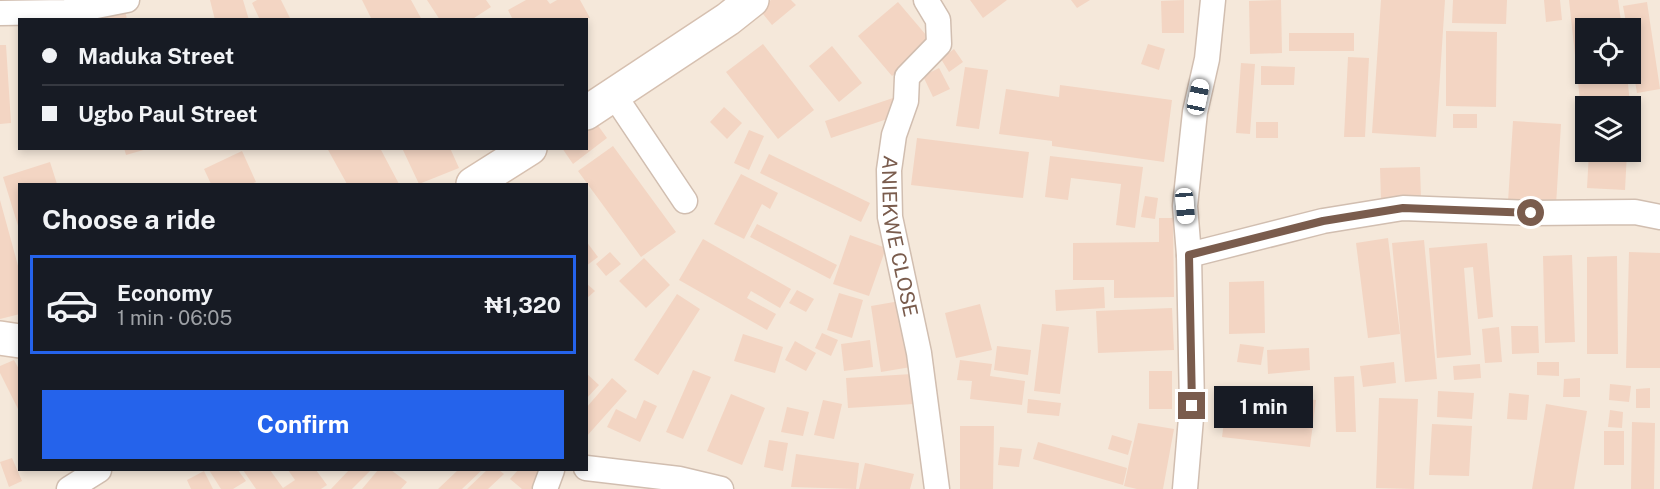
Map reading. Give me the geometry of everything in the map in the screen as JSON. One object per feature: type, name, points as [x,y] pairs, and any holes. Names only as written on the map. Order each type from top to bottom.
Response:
[{"type":"main road","points":[[588,112],[728,20],[752,0]]},
{"type":"main road","points":[[475,183],[527,150]]},
{"type":"main road","points":[[0,338],[18,341]]},
{"type":"street","points":[[0,13],[66,12],[128,0]]},
{"type":"street","name":"ANIEKWE CLOSE","points":[[926,0],[938,20],[939,44],[907,77],[906,101],[894,135],[889,170],[890,205],[919,353],[937,489]]},
{"type":"street","points":[[1185,489],[1192,406],[1189,255],[1185,206],[1195,112],[1207,59],[1213,0]]},
{"type":"street","points":[[614,95],[685,201]]},
{"type":"street","points":[[1189,255],[1323,221],[1403,208],[1531,213],[1635,212],[1660,217]]},
{"type":"street","points":[[588,468],[679,479],[722,489]]},
{"type":"street","points":[[69,489],[97,471]]},
{"type":"street","points":[[545,489],[552,471]]},
{"type":"shaded area","points":[[0,0],[1660,0],[1660,489],[0,489]]},
{"type":"building","points":[[210,0],[243,0],[248,18],[214,18]]},
{"type":"building","points":[[257,0],[281,0],[290,18],[259,18],[252,3]]},
{"type":"building","points":[[362,0],[411,0],[421,18],[371,18]]},
{"type":"building","points":[[427,0],[486,0],[491,7],[474,18],[439,18]]},
{"type":"building","points":[[526,0],[547,0],[550,4],[557,0],[580,0],[590,18],[512,18],[508,10]]},
{"type":"building","points":[[771,0],[791,0],[796,5],[772,25],[759,9]]},
{"type":"building","points":[[970,0],[1007,0],[983,18]]},
{"type":"building","points":[[1071,0],[1090,0],[1077,8]]},
{"type":"building","points":[[1184,0],[1184,33],[1162,33],[1161,1]]},
{"type":"building","points":[[1281,0],[1282,53],[1250,54],[1249,1]]},
{"type":"building","points":[[1381,0],[1445,0],[1436,137],[1372,133]]},
{"type":"building","points":[[1453,0],[1507,0],[1506,24],[1452,23]]},
{"type":"building","points":[[1544,0],[1560,0],[1562,20],[1546,22]]},
{"type":"building","points":[[1569,0],[1618,0],[1621,18],[1575,18],[1575,55]]},
{"type":"building","points":[[898,2],[932,42],[892,76],[858,36]]},
{"type":"building","points":[[1647,2],[1660,89],[1637,93],[1635,84],[1641,84],[1641,18],[1625,18],[1623,6]]},
{"type":"building","points":[[125,9],[127,18],[98,18],[97,15]]},
{"type":"building","points":[[1446,31],[1497,32],[1496,107],[1446,106]]},
{"type":"building","points":[[1289,33],[1354,33],[1354,51],[1289,51]]},
{"type":"building","points":[[763,44],[814,110],[778,139],[726,72]]},
{"type":"building","points":[[1148,44],[1165,49],[1159,70],[1141,64]]},
{"type":"building","points":[[0,45],[6,45],[11,123],[0,124]]},
{"type":"building","points":[[832,46],[862,83],[839,102],[809,66]]},
{"type":"building","points":[[954,49],[963,62],[949,72],[941,59]]},
{"type":"building","points":[[1348,57],[1369,58],[1365,137],[1344,137]]},
{"type":"building","points":[[1241,63],[1255,64],[1250,134],[1236,133]]},
{"type":"building","points":[[1261,66],[1295,67],[1294,85],[1261,85]]},
{"type":"building","points":[[965,67],[988,70],[979,129],[956,126]]},
{"type":"building","points":[[939,68],[950,89],[933,97],[923,76]]},
{"type":"building","points":[[1578,84],[1628,84],[1629,96],[1579,96]]},
{"type":"building","points":[[1060,85],[1172,100],[1164,162],[1052,146],[1052,141],[999,134],[1006,89],[1059,97]]},
{"type":"building","points":[[893,98],[899,115],[831,138],[825,121]]},
{"type":"building","points":[[724,107],[742,123],[727,139],[710,122]]},
{"type":"building","points":[[1453,114],[1477,114],[1477,128],[1453,128]]},
{"type":"building","points":[[594,120],[607,138],[573,164],[563,150],[588,150],[588,124]]},
{"type":"building","points":[[1513,121],[1561,124],[1556,205],[1508,202]]},
{"type":"building","points":[[1256,122],[1278,122],[1278,138],[1256,138]]},
{"type":"building","points":[[749,130],[764,136],[749,170],[734,163]]},
{"type":"building","points":[[917,138],[1029,152],[1023,198],[911,185]]},
{"type":"building","points":[[613,146],[676,232],[641,257],[578,171]]},
{"type":"building","points":[[125,150],[144,150],[126,155]]},
{"type":"building","points":[[328,150],[381,150],[398,183],[346,183]]},
{"type":"building","points":[[403,150],[451,150],[459,168],[419,183]]},
{"type":"building","points":[[242,151],[256,182],[211,183],[204,169]]},
{"type":"building","points":[[769,154],[870,203],[861,222],[760,173]]},
{"type":"building","points":[[1050,156],[1143,167],[1135,228],[1116,225],[1121,184],[1071,178],[1068,200],[1045,197]]},
{"type":"building","points":[[50,162],[57,183],[18,183],[18,226],[3,177]]},
{"type":"building","points":[[1588,162],[1626,162],[1625,190],[1587,188]]},
{"type":"building","points":[[1420,167],[1421,198],[1381,200],[1380,168]]},
{"type":"building","points":[[741,174],[778,193],[770,209],[762,204],[744,239],[714,224]]},
{"type":"building","points":[[1145,196],[1158,198],[1155,219],[1141,217]]},
{"type":"building","points":[[0,200],[18,266],[18,314],[0,319]]},
{"type":"building","points":[[1159,218],[1173,218],[1174,297],[1114,298],[1114,280],[1073,280],[1073,243],[1159,242]]},
{"type":"building","points":[[757,224],[837,265],[830,279],[750,237]]},
{"type":"building","points":[[850,235],[886,248],[869,296],[833,284]]},
{"type":"building","points":[[1388,238],[1400,334],[1368,338],[1356,243]]},
{"type":"building","points":[[703,239],[791,289],[780,308],[751,291],[747,298],[776,314],[767,330],[679,280]]},
{"type":"building","points":[[1424,240],[1437,379],[1405,382],[1392,243]]},
{"type":"building","points":[[1487,243],[1493,317],[1478,319],[1473,267],[1464,268],[1471,355],[1437,358],[1429,248]]},
{"type":"building","points":[[588,244],[598,257],[588,264]]},
{"type":"building","points":[[610,252],[621,264],[606,276],[596,264]]},
{"type":"building","points":[[1629,252],[1660,253],[1660,368],[1626,368]]},
{"type":"building","points":[[1572,255],[1575,342],[1545,343],[1543,256]]},
{"type":"building","points":[[1617,256],[1618,354],[1587,354],[1587,257]]},
{"type":"building","points":[[644,258],[670,285],[646,308],[619,281]]},
{"type":"building","points":[[1264,281],[1265,333],[1229,334],[1229,282]]},
{"type":"building","points":[[588,285],[595,291],[588,297]]},
{"type":"building","points":[[1104,287],[1105,308],[1056,311],[1055,290]]},
{"type":"building","points":[[797,290],[814,299],[806,312],[789,303]]},
{"type":"building","points":[[839,293],[863,300],[852,338],[827,330]]},
{"type":"building","points":[[677,294],[700,309],[658,375],[634,360]]},
{"type":"building","points":[[900,301],[911,367],[881,372],[871,306]]},
{"type":"building","points":[[980,304],[992,350],[956,358],[945,313]]},
{"type":"building","points":[[1172,308],[1174,350],[1098,353],[1096,311]]},
{"type":"building","points":[[1042,324],[1069,327],[1060,394],[1034,391]]},
{"type":"building","points":[[1511,326],[1538,326],[1539,353],[1512,354]]},
{"type":"building","points":[[1499,327],[1502,362],[1485,363],[1482,329]]},
{"type":"building","points":[[822,333],[838,340],[831,356],[815,348]]},
{"type":"building","points":[[743,334],[783,347],[775,373],[734,361]]},
{"type":"building","points":[[870,340],[873,367],[844,371],[841,344]]},
{"type":"building","points":[[795,341],[816,353],[806,371],[785,360]]},
{"type":"building","points":[[1240,344],[1264,347],[1261,365],[1237,362]]},
{"type":"building","points":[[997,346],[1031,350],[1028,375],[994,370]]},
{"type":"building","points":[[1309,348],[1310,370],[1268,374],[1267,350]]},
{"type":"building","points":[[14,360],[18,367],[18,409],[0,373],[0,366]]},
{"type":"building","points":[[960,360],[992,364],[990,376],[1025,381],[1022,405],[970,399],[972,381],[957,380]]},
{"type":"building","points":[[1394,362],[1396,383],[1363,387],[1360,366]]},
{"type":"building","points":[[1537,362],[1559,362],[1559,376],[1537,375]]},
{"type":"building","points":[[1480,364],[1481,378],[1454,380],[1453,366]]},
{"type":"building","points":[[693,370],[711,377],[683,439],[666,432]]},
{"type":"building","points":[[1149,371],[1172,371],[1172,409],[1149,409]]},
{"type":"building","points":[[912,374],[914,404],[848,408],[846,378]]},
{"type":"building","points":[[588,375],[599,385],[588,397]]},
{"type":"building","points":[[1354,376],[1356,432],[1336,432],[1334,377]]},
{"type":"building","points":[[612,378],[627,391],[588,435],[588,406]]},
{"type":"building","points":[[1580,378],[1580,397],[1563,397],[1564,379]]},
{"type":"building","points":[[1610,384],[1631,386],[1629,402],[1609,400]]},
{"type":"building","points":[[1650,388],[1650,408],[1636,408],[1636,389]]},
{"type":"building","points":[[1228,390],[1316,400],[1310,447],[1222,437]]},
{"type":"building","points":[[1438,391],[1474,393],[1472,419],[1437,417]]},
{"type":"building","points":[[1509,393],[1529,395],[1527,420],[1507,419]]},
{"type":"building","points":[[731,394],[765,408],[742,465],[707,451]]},
{"type":"building","points":[[1379,398],[1418,399],[1414,489],[1376,488]]},
{"type":"building","points":[[1028,399],[1061,403],[1059,416],[1027,413]]},
{"type":"building","points":[[644,400],[657,406],[640,442],[607,427],[616,409],[636,419]]},
{"type":"building","points":[[823,400],[842,404],[834,439],[814,435]]},
{"type":"building","points":[[1546,404],[1587,411],[1574,489],[1532,489]]},
{"type":"building","points":[[787,407],[809,412],[803,436],[781,432]]},
{"type":"building","points":[[1610,410],[1623,412],[1622,428],[1608,427]]},
{"type":"building","points":[[1632,422],[1655,423],[1654,489],[1631,489]]},
{"type":"building","points":[[1138,423],[1174,429],[1163,489],[1137,489],[1124,486]]},
{"type":"building","points":[[1432,424],[1472,426],[1469,476],[1429,475]]},
{"type":"building","points":[[960,426],[994,426],[993,489],[960,489]]},
{"type":"building","points":[[1604,431],[1624,431],[1624,465],[1604,465]]},
{"type":"building","points":[[1112,435],[1132,441],[1128,455],[1108,449]]},
{"type":"building","points":[[769,440],[788,443],[783,471],[764,467]]},
{"type":"building","points":[[1038,442],[1127,468],[1123,485],[1033,459]]},
{"type":"building","points":[[1000,447],[1022,449],[1019,467],[998,465]]},
{"type":"building","points":[[796,454],[859,463],[856,489],[791,487]]},
{"type":"building","points":[[12,458],[22,481],[9,487],[0,462]]},
{"type":"building","points":[[865,463],[914,474],[910,489],[859,489]]},
{"type":"building","points":[[204,471],[213,489],[191,489],[187,480]]},
{"type":"building","points":[[210,471],[239,471],[246,481],[233,489],[221,489]]},
{"type":"building","points":[[244,471],[271,471],[283,488],[295,480],[289,471],[317,471],[327,485],[321,489],[256,489]]},
{"type":"building","points":[[348,471],[370,471],[352,489],[331,489]]},
{"type":"building","points":[[377,471],[392,471],[407,482],[401,489],[362,489]]},
{"type":"building","points":[[457,471],[481,471],[462,489],[438,489]]},
{"type":"building","points":[[486,471],[500,471],[504,474],[488,489],[467,489]]},
{"type":"building","points":[[517,471],[546,471],[531,489],[522,489],[510,479]]},
{"type":"route","points":[[1192,406],[1189,255],[1323,221],[1403,208],[1531,213]]}]
